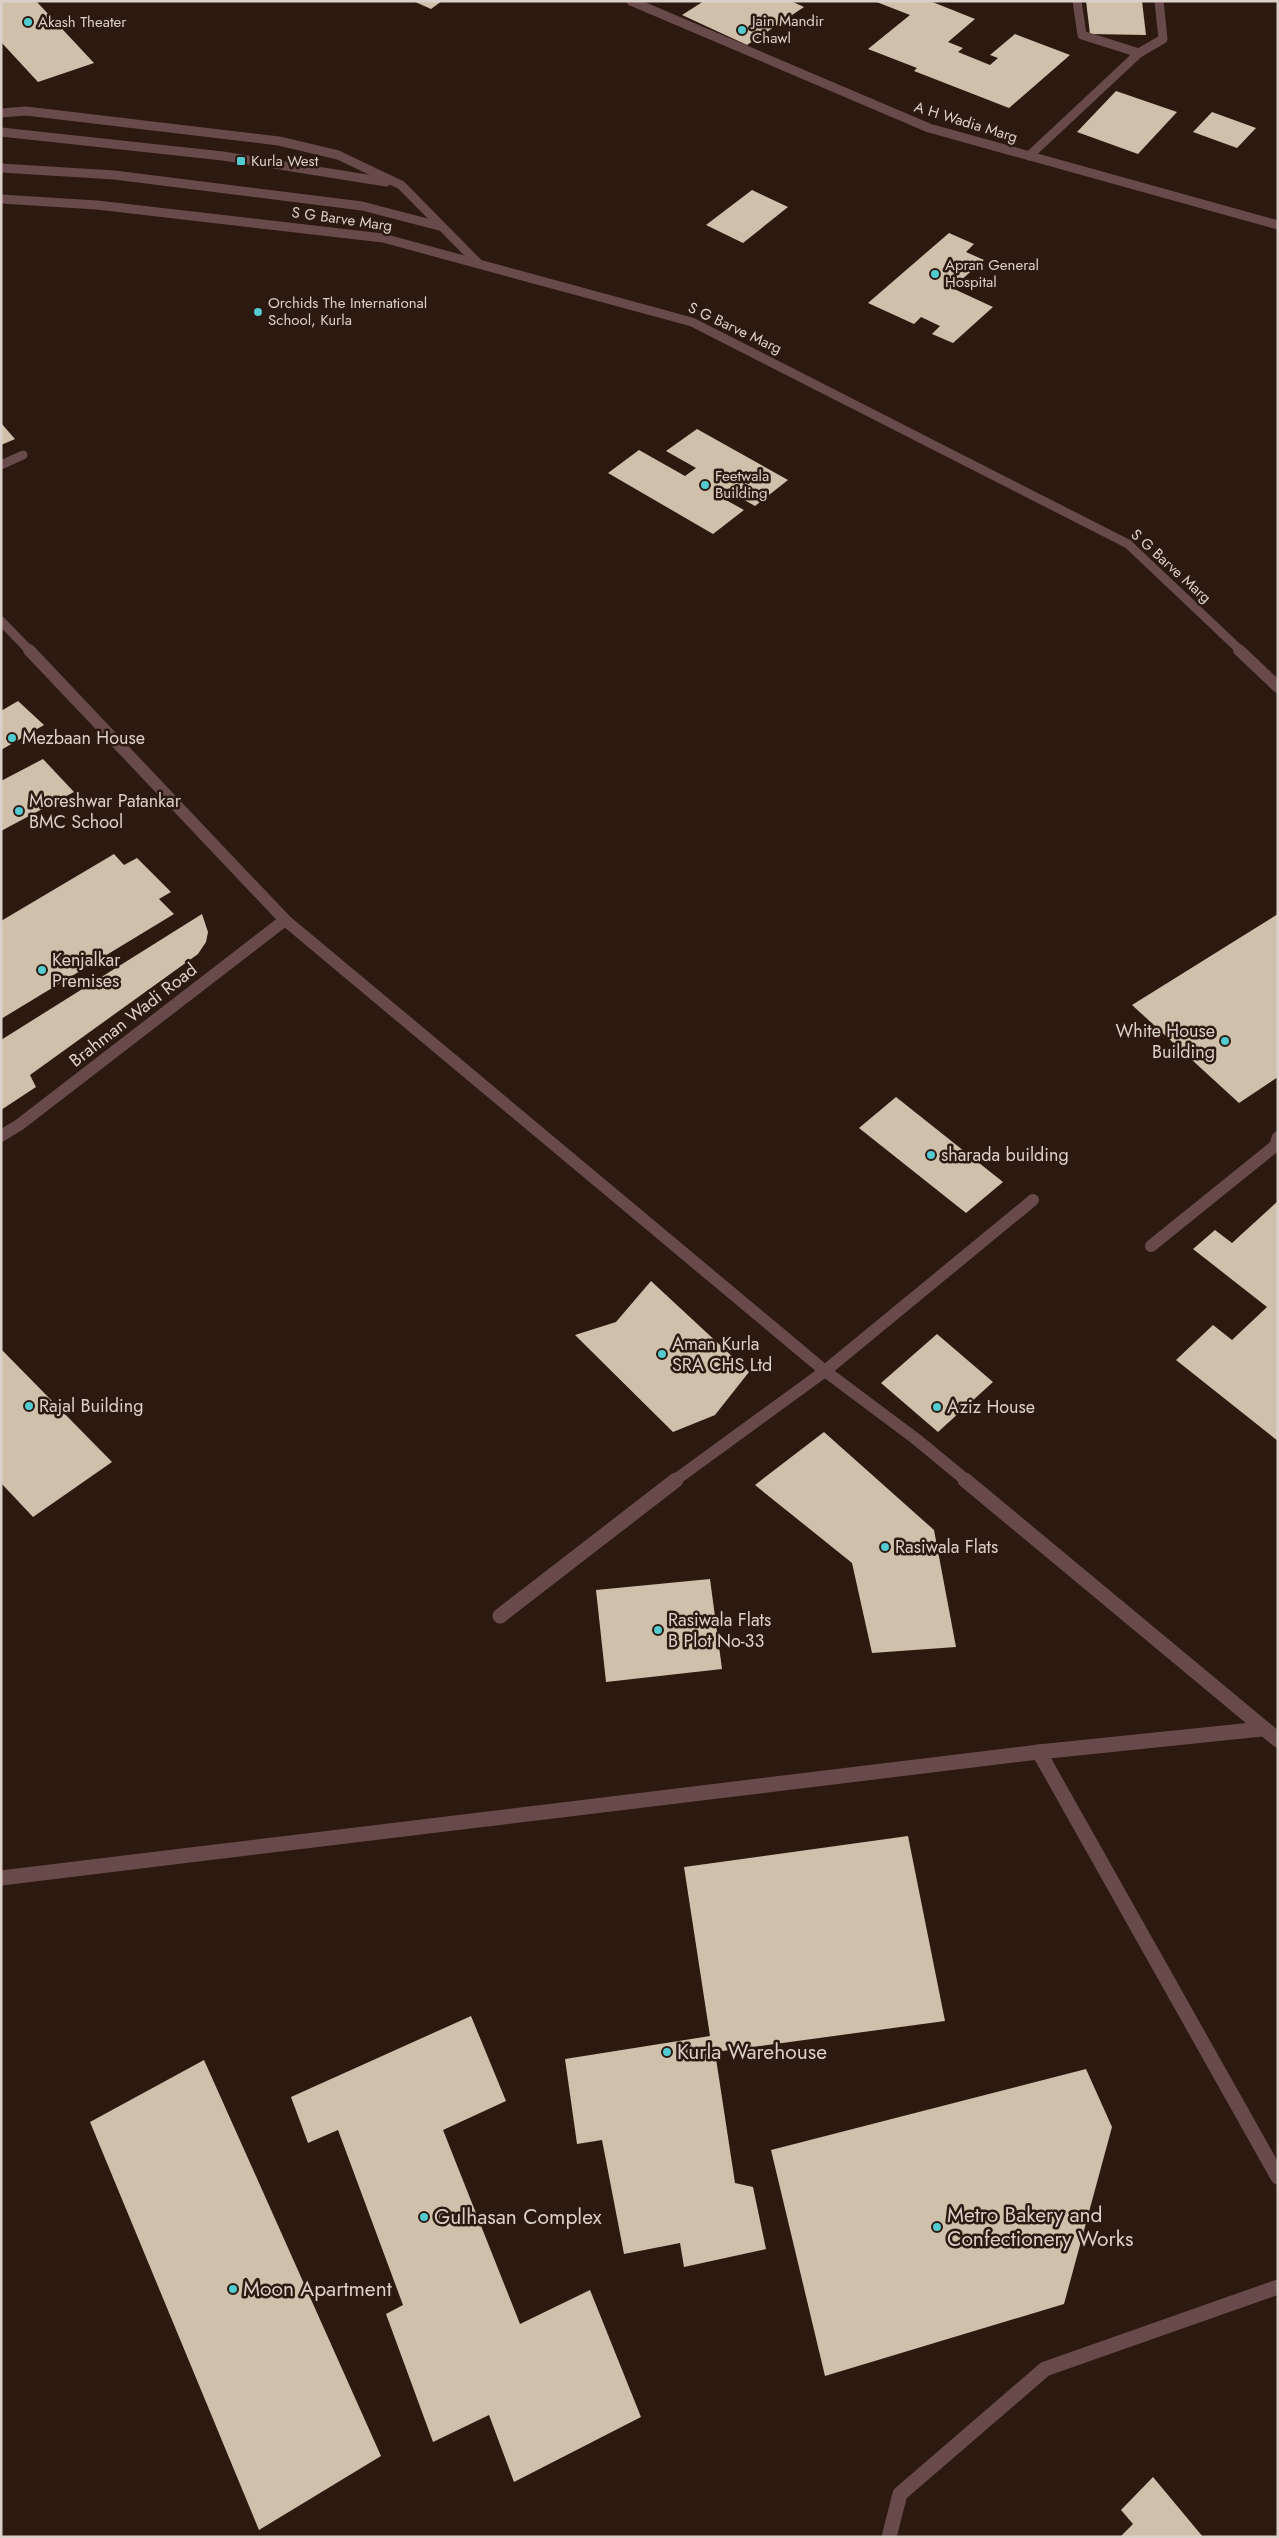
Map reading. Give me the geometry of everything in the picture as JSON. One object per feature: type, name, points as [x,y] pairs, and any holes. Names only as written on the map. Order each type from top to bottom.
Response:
[{"type":"street","name":"A H Wadia Marg","points":[[631,1],[929,128],[1278,225]]},
{"type":"street","points":[[1077,1],[1082,35],[1139,53]]},
{"type":"street","points":[[1029,156],[1139,53],[1164,39],[1159,1]]},
{"type":"street","points":[[1,113],[26,111],[278,141],[338,155],[401,185],[439,226],[479,264]]},
{"type":"street","points":[[1,132],[223,156],[401,185]]},
{"type":"street","points":[[1,168],[114,176],[362,206],[439,226]]},
{"type":"street","name":"S G Barve Marg","points":[[1,199],[97,205],[383,238],[692,322],[1128,544],[1278,687]]},
{"type":"street","points":[[1,465],[23,454]]},
{"type":"street","points":[[1,621],[285,920],[825,1371],[916,1439],[1262,1729],[1278,1740]]},
{"type":"street","name":"Brahman Wadi Road","points":[[1,1136],[19,1125],[285,920]]},
{"type":"street","points":[[1151,1246],[1275,1146],[1278,1137]]},
{"type":"street","points":[[500,1616],[682,1475],[825,1371],[1033,1200]]},
{"type":"street","points":[[1,1878],[1040,1752],[1262,1729]]},
{"type":"street","points":[[1040,1752],[1278,2177]]},
{"type":"street","points":[[890,2537],[900,2494],[1045,2369],[1278,2287]]},
{"type":"building","name":"Akash Theater","points":[[1,1],[36,1],[94,63],[38,82],[1,42]]},
{"type":"building","points":[[413,1],[442,1],[431,9]]},
{"type":"building","name":"Jain Mandir Chawl","points":[[704,1],[791,1],[804,7],[747,45],[682,15]]},
{"type":"building","points":[[874,1],[930,1],[975,19],[948,42],[963,48],[958,52],[990,65],[998,58],[990,55],[1015,34],[1070,55],[1009,108],[914,71],[917,68],[868,49],[910,15]]},
{"type":"building","points":[[1086,1],[1142,1],[1146,35],[1090,34]]},
{"type":"building","points":[[1116,91],[1177,112],[1138,154],[1077,132]]},
{"type":"building","points":[[1212,112],[1256,128],[1237,148],[1193,132]]},
{"type":"building","points":[[752,190],[788,207],[743,243],[706,225]]},
{"type":"building","name":"Apran General Hospital","points":[[949,233],[974,244],[966,252],[984,260],[952,288],[993,307],[953,343],[932,334],[940,326],[921,317],[914,324],[868,303]]},
{"type":"building","points":[[1,423],[15,439],[1,445]]},
{"type":"building","name":"Feetwala Building","points":[[697,429],[788,480],[755,506],[725,489],[717,495],[744,510],[713,534],[608,473],[639,450],[685,476],[696,468],[666,451]]},
{"type":"building","name":"Mezbaan House","points":[[18,701],[44,725],[1,750],[1,711]]},
{"type":"building","name":"Moreshwar Patankar BMC School","points":[[43,759],[74,792],[1,831],[1,781]]},
{"type":"building","name":"Kenjalkar Premises","points":[[114,854],[124,865],[137,858],[171,892],[159,899],[174,914],[1,1019],[1,921]]},
{"type":"building","points":[[202,914],[208,932],[206,942],[198,954],[30,1075],[36,1087],[1,1110],[1,1040]]},
{"type":"building","name":"White House Building","points":[[1278,914],[1278,1077],[1239,1103],[1132,1005]]},
{"type":"building","name":"sharada building","points":[[896,1097],[1003,1182],[966,1213],[859,1128]]},
{"type":"building","points":[[1278,1201],[1278,1441],[1176,1360],[1213,1325],[1232,1340],[1267,1307],[1193,1249],[1215,1230],[1232,1243]]},
{"type":"building","name":"Aman Kurla SRA CHS Ltd","points":[[651,1281],[749,1372],[715,1415],[673,1432],[575,1335],[616,1322]]},
{"type":"building","name":"Aziz House","points":[[937,1334],[993,1382],[938,1432],[881,1383]]},
{"type":"building","name":"Rajal Building","points":[[1,1349],[112,1462],[33,1517],[1,1483]]},
{"type":"building","name":"Rasiwala Flats","points":[[824,1432],[934,1530],[956,1647],[872,1653],[852,1563],[755,1485]]},
{"type":"building","name":"Rasiwala Flats B Plot No-33","points":[[710,1579],[722,1669],[606,1682],[596,1590]]},
{"type":"building","name":"Kurla Warehouse","points":[[908,1836],[945,2021],[715,2052],[735,2183],[753,2187],[766,2249],[684,2267],[680,2243],[624,2254],[602,2140],[577,2144],[565,2059],[710,2036],[684,1867]]},
{"type":"building","name":"Gulhasan Complex","points":[[471,2016],[506,2101],[443,2130],[520,2324],[590,2290],[641,2417],[514,2482],[489,2415],[433,2442],[386,2314],[403,2305],[338,2130],[308,2143],[291,2097]]},
{"type":"building","name":"Moon Apartment","points":[[204,2060],[381,2456],[259,2530],[90,2122]]},
{"type":"building","name":"Metro Bakery and Confectionery Works","points":[[1086,2069],[1112,2127],[1064,2304],[825,2376],[771,2150]]},
{"type":"building","points":[[1153,2477],[1203,2537],[1120,2537],[1133,2524],[1121,2510]]},
{"type":"place","name":"Akash Theater","points":[[28,22]]},
{"type":"place","name":"Jain Mandir Chawl","points":[[742,30]]},
{"type":"place","name":"Kurla West","points":[[241,161]]},
{"type":"place","name":"Apran General Hospital","points":[[935,274]]},
{"type":"place","name":"Orchids The International School, Kurla","points":[[258,312]]},
{"type":"place","name":"Feetwala Building","points":[[705,485]]},
{"type":"place","name":"Mezbaan House","points":[[12,738]]},
{"type":"place","name":"Moreshwar Patankar BMC School","points":[[19,811]]},
{"type":"place","name":"Kenjalkar Premises","points":[[42,970]]},
{"type":"place","name":"White House Building","points":[[1225,1041]]},
{"type":"place","name":"sharada building","points":[[931,1155]]},
{"type":"place","name":"Aman Kurla SRA CHS Ltd","points":[[662,1354]]},
{"type":"place","name":"Rajal Building","points":[[29,1406]]},
{"type":"place","name":"Aziz House","points":[[937,1407]]},
{"type":"place","name":"Rasiwala Flats","points":[[885,1547]]},
{"type":"place","name":"Rasiwala Flats B Plot No-33","points":[[658,1630]]},
{"type":"place","name":"Kurla Warehouse","points":[[667,2052]]},
{"type":"place","name":"Gulhasan Complex","points":[[424,2217]]},
{"type":"place","name":"Metro Bakery and Confectionery Works","points":[[937,2227]]},
{"type":"place","name":"Moon Apartment","points":[[233,2289]]}]
